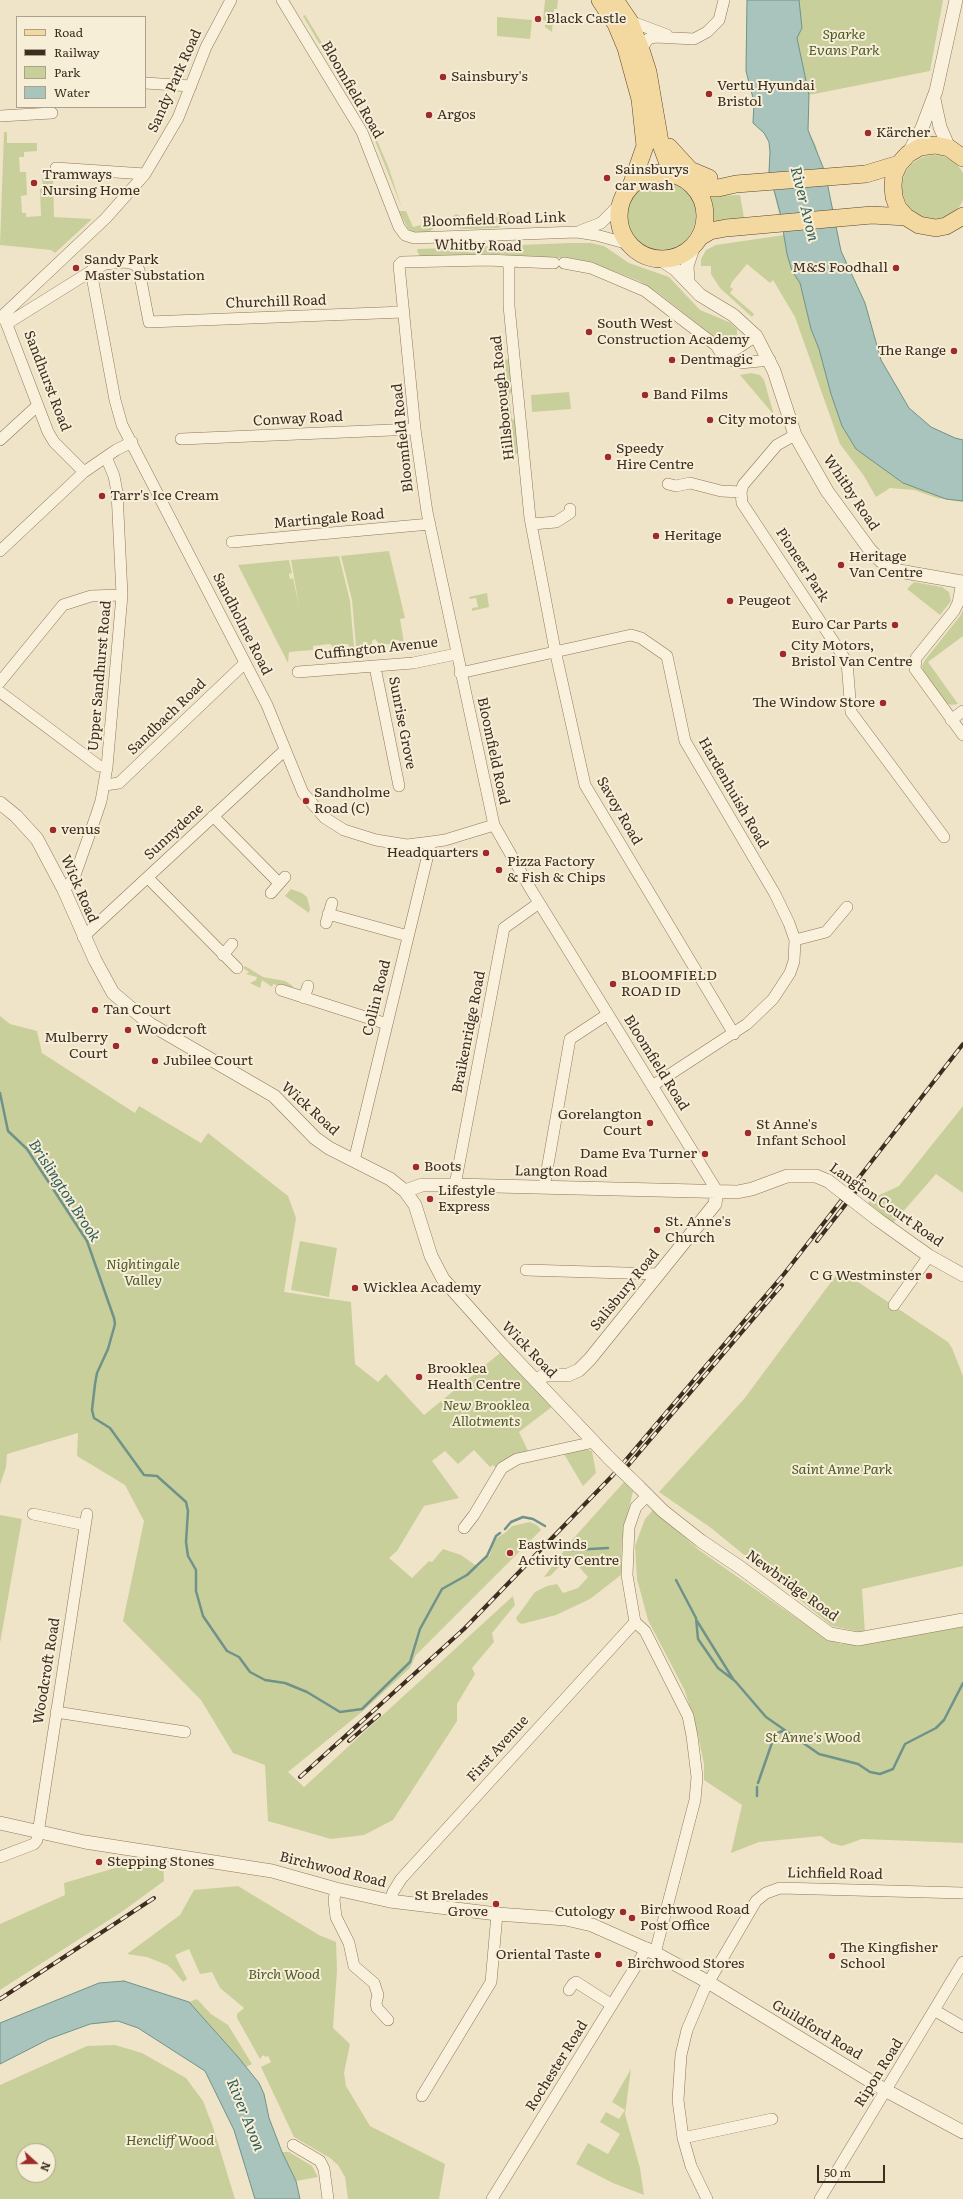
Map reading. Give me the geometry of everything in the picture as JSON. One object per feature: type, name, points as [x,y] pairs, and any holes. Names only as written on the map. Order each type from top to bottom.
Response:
[{"type":"main road","points":[[600,0],[624,26],[641,50],[648,72],[664,153],[669,166],[699,194],[704,208],[704,222],[697,241]]},
{"type":"main road","points":[[615,0],[624,26],[626,48],[636,80],[645,139],[643,156],[631,186],[620,204],[619,218],[622,232],[629,244],[638,252],[648,257],[660,259],[672,258],[684,253],[710,231],[872,215],[906,217]]},
{"type":"main road","points":[[659,130],[673,154],[690,170],[714,180],[736,184]]},
{"type":"main road","points":[[631,186],[645,177],[661,173],[707,188],[736,184],[866,174],[904,159],[920,147],[935,145],[949,148],[963,158]]},
{"type":"main road","points":[[904,159],[894,174],[892,186],[894,197],[906,217],[919,225],[936,228],[946,226],[963,216]]},
{"type":"street","name":"Bloomfield Road","points":[[282,0],[362,132],[397,221]]},
{"type":"street","points":[[641,50],[648,39],[656,36],[694,39],[708,32],[719,20],[724,0]]},
{"type":"street","points":[[904,159],[922,128],[934,97],[956,0]]},
{"type":"street","name":"Sandy Park Road","points":[[3,317],[106,218],[145,174],[171,133],[206,47],[227,3]]},
{"type":"street","points":[[624,26],[655,29],[671,37]]},
{"type":"street","points":[[146,83],[191,86]]},
{"type":"street","points":[[934,97],[934,108],[940,128],[949,148]]},
{"type":"street","points":[[0,116],[52,113]]},
{"type":"street","points":[[56,168],[145,174]]},
{"type":"street","name":"Bloomfield Road Link","points":[[577,232],[601,223],[620,204]]},
{"type":"street","name":"Bloomfield Road Link","points":[[397,221],[399,228],[405,235],[414,238],[577,232],[596,235],[629,244]]},
{"type":"street","points":[[688,282],[687,266],[697,241]]},
{"type":"street","name":"Whitby Road","points":[[660,259],[688,282],[700,295],[733,315],[756,336],[770,360],[795,435],[827,491],[870,550],[881,561],[899,571],[962,582]]},
{"type":"street","name":"Whitby Road","points":[[402,262],[492,260],[507,262],[559,263],[591,268],[645,291],[673,311],[717,347],[724,358],[747,364],[770,360]]},
{"type":"street","name":"Churchill Road","points":[[91,271],[105,264],[115,262],[135,264],[139,270],[148,322],[404,312]]},
{"type":"street","name":"Bloomfield Road","points":[[402,262],[399,265],[416,429],[430,524],[456,654],[494,825],[539,903],[717,1191]]},
{"type":"street","name":"Hillsborough Road","points":[[507,262],[509,266],[509,306],[532,527]]},
{"type":"street","points":[[3,317],[91,271]]},
{"type":"street","name":"Sandholme Road","points":[[91,271],[115,400],[122,425],[267,705],[303,794],[325,818],[344,830],[376,840],[407,845],[431,842],[445,840],[494,825]]},
{"type":"street","name":"Sandhurst Road","points":[[3,317],[37,406],[54,442],[84,472]]},
{"type":"street","points":[[717,347],[725,351],[733,351],[756,336]]},
{"type":"street","points":[[0,440],[37,406]]},
{"type":"street","name":"Conway Road","points":[[181,439],[416,429]]},
{"type":"street","points":[[668,484],[679,486],[690,483],[721,491],[741,492],[743,485],[771,452],[795,435]]},
{"type":"street","points":[[0,551],[84,472],[132,442]]},
{"type":"street","name":"Upper Sandhurst Road","points":[[64,890],[74,878],[96,816],[105,785],[107,767],[122,595],[117,492],[114,476],[106,457]]},
{"type":"street","name":"Pioneer Park","points":[[741,492],[744,506],[846,662],[851,712],[944,837]]},
{"type":"street","points":[[532,527],[556,522],[560,518],[567,515]]},
{"type":"street","name":"Martingale Road","points":[[232,542],[430,524]]},
{"type":"street","name":"Savoy Road","points":[[532,527],[555,650],[585,785],[734,1034]]},
{"type":"street","points":[[962,582],[958,603],[954,611],[916,658],[915,669],[963,735]]},
{"type":"street","points":[[0,682],[64,604],[91,596],[122,595]]},
{"type":"street","name":"Hardenhuish Road","points":[[460,672],[555,650],[631,635],[641,638],[664,652],[667,656],[686,741],[775,894],[789,923],[795,940],[794,961],[784,982],[773,999],[747,1024],[734,1034],[652,1086]]},
{"type":"street","name":"Cuffington Avenue","points":[[298,672],[412,663],[456,654]]},
{"type":"street","name":"Sandbach Road","points":[[105,785],[119,783],[245,663]]},
{"type":"street","name":"Sunrise Grove","points":[[376,667],[399,786]]},
{"type":"street","points":[[0,692],[99,766],[107,767]]},
{"type":"street","points":[[951,720],[963,711]]},
{"type":"street","name":"Sunnydene","points":[[83,937],[285,750]]},
{"type":"street","name":"Wick Road","points":[[0,803],[16,816],[38,839],[64,890],[83,937],[113,993],[130,1009],[172,1038],[274,1096],[315,1138],[340,1155],[390,1179],[405,1191],[415,1205],[431,1256],[443,1279],[501,1344],[609,1458],[648,1495]]},
{"type":"street","points":[[213,816],[282,880],[271,893]]},
{"type":"street","name":"Collin Road","points":[[354,1161],[431,842]]},
{"type":"street","points":[[148,878],[237,968]]},
{"type":"street","name":"Braikenridge Road","points":[[455,1185],[504,928],[539,903]]},
{"type":"street","points":[[795,940],[826,932],[846,907]]},
{"type":"street","points":[[329,913],[408,936]]},
{"type":"street","points":[[223,955],[232,944]]},
{"type":"street","points":[[304,998],[308,986]]},
{"type":"street","points":[[281,990],[387,1024]]},
{"type":"street","points":[[544,1187],[570,1039],[608,1014]]},
{"type":"street","name":"Langton Court Road","points":[[717,1191],[745,1191],[787,1176],[816,1176],[828,1181],[877,1219],[930,1256],[963,1275]]},
{"type":"street","name":"Langton Road","points":[[405,1191],[422,1185],[717,1191]]},
{"type":"street","name":"Salisbury Road","points":[[536,1380],[545,1375],[568,1375],[579,1370],[715,1204],[717,1191]]},
{"type":"street","points":[[894,1305],[930,1256]]},
{"type":"street","points":[[526,1270],[658,1274]]},
{"type":"street","points":[[464,1528],[477,1511],[502,1468],[517,1459],[594,1442]]},
{"type":"street","points":[[635,1622],[627,1575],[629,1527],[636,1507],[648,1495]]},
{"type":"street","name":"Newbridge Road","points":[[648,1495],[701,1541],[741,1568],[830,1634],[858,1639],[963,1620]]},
{"type":"street","name":"Woodcroft Road","points":[[33,1514],[86,1519],[37,1833]]},
{"type":"street","name":"First Avenue","points":[[390,1901],[393,1892],[401,1879],[635,1622]]},
{"type":"street","name":"Rochester Road","points":[[492,2199],[612,2005],[651,1951],[695,1800],[697,1777],[688,1716],[670,1678],[644,1631],[635,1622]]},
{"type":"street","points":[[56,1712],[185,1732]]},
{"type":"street","name":"Birchwood Road","points":[[0,1823],[37,1833],[272,1871],[336,1889],[390,1901],[497,1914],[566,1919],[590,1924],[651,1951]]},
{"type":"street","points":[[0,1858],[34,1844],[37,1833]]},
{"type":"street","name":"Lichfield Road","points":[[707,2199],[691,2166],[683,2138],[678,2100],[681,2055],[687,2030],[708,1982],[756,1901],[763,1895],[775,1889],[798,1887],[963,1893]]},
{"type":"street","points":[[336,1889],[334,1900],[336,1917],[349,1942],[353,1964],[355,1969],[374,1983],[377,1989],[377,2008],[388,2020]]},
{"type":"street","points":[[422,2096],[491,1982],[497,1914]]},
{"type":"street","name":"Guildford Road","points":[[651,1951],[708,1982],[885,2090],[963,2132]]},
{"type":"street","name":"Ripon Road","points":[[820,2199],[963,1962]]},
{"type":"street","points":[[569,1990],[572,1984],[576,1982],[612,2005]]},
{"type":"street","points":[[934,2010],[963,2027]]},
{"type":"street","points":[[683,2138],[772,2119]]},
{"type":"street","points":[[293,2145],[320,2161],[324,2169],[328,2199]]},
{"type":"green space","points":[[545,0],[558,0],[557,9],[554,9],[552,32],[545,27],[545,20],[543,20]]},
{"type":"green space","points":[[747,0],[846,379],[963,473],[963,502],[937,498],[914,490],[890,488],[876,497],[864,476],[840,444],[795,317],[773,280],[770,283],[747,264],[732,282],[730,287],[733,289],[730,293],[754,314],[752,317],[720,288],[711,274],[711,266],[701,266],[701,259],[706,250],[716,245],[784,235],[769,172],[769,142],[764,133],[753,123],[754,102],[746,71]]},
{"type":"green space","name":"Sparke Evans Park","points":[[780,0],[943,0],[930,71],[809,95],[807,120],[808,130],[816,146],[841,251],[865,303],[881,360],[909,408],[931,427],[963,440],[963,450],[861,382]]},
{"type":"green space","points":[[305,15],[368,119],[388,166],[402,208],[370,128],[303,16]]},
{"type":"green space","points":[[497,17],[532,20],[530,39],[497,36]]},
{"type":"green space","points":[[4,132],[7,132],[7,143],[37,143],[37,151],[24,152],[24,157],[19,157],[20,172],[26,172],[27,195],[21,196],[22,213],[26,213],[26,217],[41,216],[40,189],[43,188],[42,178],[53,178],[54,217],[92,219],[55,253],[51,250],[0,245]]},
{"type":"green space","points":[[934,155],[946,158],[952,161],[960,169],[963,175],[963,199],[960,205],[952,213],[946,216],[934,219],[922,216],[916,213],[908,205],[905,199],[902,187],[905,175],[908,169],[916,161],[922,158]]},
{"type":"green space","points":[[661,180],[674,183],[686,190],[693,202],[696,215],[693,228],[686,240],[674,247],[661,250],[648,247],[636,240],[629,228],[626,215],[629,202],[636,190],[648,183]]},
{"type":"green space","points":[[740,195],[744,218],[712,222],[713,208],[710,196]]},
{"type":"green space","points":[[399,211],[406,211],[413,227],[432,222],[431,218],[438,217],[438,225],[429,232],[418,234],[408,229]]},
{"type":"green space","points":[[510,211],[506,221],[499,228],[462,229],[457,227],[452,217],[456,214],[464,218],[491,218],[500,217]]},
{"type":"green space","points":[[591,243],[604,246],[629,263],[669,277],[700,310],[729,322],[737,329],[735,341],[729,343],[717,339],[657,292],[639,281],[593,263],[570,258],[514,257],[502,254],[421,258],[417,251],[418,249]]},
{"type":"green space","points":[[510,359],[513,390],[509,395],[512,419],[516,421],[519,453],[512,454],[502,360]]},
{"type":"green space","points":[[751,373],[760,375],[764,380],[774,415],[740,375]]},
{"type":"green space","points":[[569,392],[571,409],[532,412],[531,395]]},
{"type":"green space","points":[[389,551],[405,618],[400,619],[404,643],[399,643],[399,640],[392,640],[392,644],[379,644],[375,639],[372,641],[372,645],[368,646],[367,642],[363,642],[363,646],[356,646],[352,600],[341,556]]},
{"type":"green space","points":[[339,556],[350,601],[354,647],[349,647],[348,644],[342,644],[342,648],[333,648],[332,645],[329,644],[313,646],[313,650],[289,652],[288,663],[238,565],[289,560],[292,573],[289,574],[290,579],[293,578],[299,606],[291,560]]},
{"type":"green space","points":[[914,582],[942,587],[949,592],[951,601],[940,615],[907,589]]},
{"type":"green space","points":[[487,593],[489,607],[472,611],[472,608],[478,607],[476,598],[470,599],[469,597]]},
{"type":"green space","points":[[963,610],[963,636],[928,662],[958,704],[951,705],[946,703],[923,671],[922,666]]},
{"type":"green space","points":[[291,889],[302,893],[307,897],[310,908],[309,913],[285,896]]},
{"type":"green space","points":[[245,966],[263,977],[285,981],[293,986],[292,988],[280,984],[279,986],[273,984],[272,987],[262,980],[260,988],[250,983],[256,980],[257,977],[246,974],[249,972],[243,968]]},
{"type":"green space","name":"Nightingale Valley","points":[[0,1016],[10,1024],[37,1031],[42,1053],[135,1113],[139,1106],[201,1143],[208,1133],[288,1196],[296,1218],[284,1292],[351,1302],[355,1364],[378,1382],[386,1374],[424,1415],[500,1353],[553,1406],[519,1432],[529,1453],[496,1468],[493,1465],[490,1467],[474,1450],[458,1464],[445,1451],[432,1461],[459,1498],[424,1506],[397,1551],[389,1558],[412,1578],[429,1561],[432,1562],[443,1549],[461,1555],[478,1567],[490,1555],[494,1540],[512,1526],[530,1522],[537,1525],[541,1530],[416,1655],[410,1668],[363,1711],[288,1772],[304,1787],[513,1596],[515,1605],[492,1633],[494,1642],[472,1668],[475,1674],[457,1704],[457,1721],[393,1820],[364,1835],[331,1839],[268,1821],[265,1765],[233,1753],[201,1700],[123,1621],[144,1521],[125,1485],[77,1456],[78,1433],[7,1454],[6,1467],[0,1485]]},
{"type":"green space","points":[[963,1106],[963,1193],[936,1174],[893,1223],[868,1203],[873,1198],[899,1186]]},
{"type":"green space","points":[[300,1241],[337,1248],[329,1297],[291,1290]]},
{"type":"green space","name":"Saint Anne Park","points":[[840,1270],[948,1342],[952,1348],[963,1376],[963,1566],[862,1589],[865,1633],[832,1626],[711,1528],[659,1492],[744,1399]]},
{"type":"green space","points":[[586,1449],[592,1451],[596,1473],[583,1486],[564,1454]]},
{"type":"green space","points":[[624,1482],[633,1491],[622,1540],[621,1575],[590,1599],[556,1615],[522,1624],[518,1622],[516,1618],[535,1592],[547,1586],[557,1584],[563,1593],[578,1588],[588,1577],[571,1558],[566,1560],[550,1576],[544,1577],[572,1540]]},
{"type":"green space","name":"St Anne's Wood","points":[[653,1510],[699,1550],[825,1638],[841,1644],[852,1644],[963,1624],[963,1843],[862,1839],[842,1846],[831,1843],[821,1836],[759,1842],[731,1853],[742,1805],[704,1780],[704,1764],[698,1735],[685,1691],[648,1620],[637,1579],[635,1546],[645,1519]]},
{"type":"green space","points":[[0,1515],[22,1519],[0,1643]]},
{"type":"green space","points":[[136,1855],[163,1858],[164,1881],[123,1911],[0,1990],[0,1924],[65,1895],[64,1883],[122,1866],[134,1866]]},
{"type":"green space","name":"Birch Wood","points":[[238,1886],[319,1935],[336,1942],[337,1971],[333,2028],[350,2044],[344,2073],[346,2086],[370,2126],[445,2164],[439,2199],[348,2199],[345,2177],[338,2165],[330,2158],[294,2137],[261,2067],[271,2062],[268,2056],[265,2057],[263,2055],[260,2059],[237,2018],[237,2014],[244,2008],[220,1988],[212,1972],[200,1974],[189,1949],[175,1955],[187,1979],[183,1982],[167,1965],[147,1957],[127,1954],[180,1915],[194,1890]]},
{"type":"green space","points":[[197,1999],[211,2014],[228,2025],[252,2064],[246,2067],[189,2002]]},
{"type":"green space","name":"Hencliff Wood","points":[[115,2045],[142,2053],[186,2078],[203,2101],[213,2127],[235,2199],[0,2199],[0,2085],[87,2046]]},
{"type":"green space","points":[[631,2069],[625,2114],[640,2168],[644,2195],[613,2183],[576,2164],[588,2143],[608,2154],[620,2134],[600,2122],[606,2112],[619,2119],[625,2110],[612,2102]]},
{"type":"green space","points":[[282,2152],[289,2152],[312,2166],[318,2177],[296,2181]]},
{"type":"water","name":"River Avon","points":[[747,0],[799,0],[802,28],[797,38],[809,95],[808,130],[825,172],[841,251],[865,303],[881,360],[909,408],[931,427],[963,440],[963,501],[946,499],[903,483],[856,449],[842,426],[831,394],[819,349],[811,329],[800,283],[792,271],[787,254],[780,212],[769,172],[769,142],[764,133],[753,123],[754,102],[746,71]]},
{"type":"water","name":"River Avon","points":[[124,1981],[189,2002],[259,2083],[264,2094],[269,2118],[282,2152],[296,2181],[300,2199],[255,2199],[234,2130],[205,2071],[138,2028],[118,2021],[90,2024],[49,2039],[0,2064],[0,2023],[99,1983]]},
{"type":"waterway","name":"Brislington Brook","points":[[0,1093],[8,1131],[27,1149],[87,1241],[114,1318],[115,1324],[108,1349],[97,1373],[92,1410],[94,1418],[110,1428],[144,1475],[157,1476],[186,1502],[188,1511],[186,1542],[188,1556],[196,1570],[196,1591],[203,1616],[227,1651],[239,1657],[250,1672],[265,1680],[285,1683],[307,1692],[340,1712],[362,1709],[410,1662],[420,1629],[442,1589],[467,1575],[487,1556],[496,1536],[500,1533]]},
{"type":"waterway","name":"Brislington Brook","points":[[505,1529],[511,1522],[523,1517],[533,1519],[545,1526]]},
{"type":"waterway","name":"Brislington Brook","points":[[572,1550],[608,1548]]},
{"type":"waterway","name":"Brislington Brook","points":[[676,1580],[696,1618],[698,1639],[718,1668],[735,1681],[766,1717],[819,1754],[858,1764],[870,1772],[880,1774],[893,1769],[905,1744],[936,1728],[944,1720],[963,1683]]},
{"type":"waterway","name":"Brislington Brook","points":[[697,1621],[733,1679]]},
{"type":"waterway","points":[[758,1783],[775,1734],[785,1730]]},
{"type":"waterway","points":[[757,1787],[757,1796]]},
{"type":"railway","points":[[300,1777],[464,1629],[613,1475],[784,1274],[963,1044]]},
{"type":"railway","points":[[817,1241],[864,1181]]},
{"type":"railway","points":[[620,1475],[782,1285]]},
{"type":"railway","points":[[349,1741],[379,1715]]},
{"type":"railway","points":[[0,1999],[154,1898]]},
{"type":"place","name":"Black Castle","points":[[538,19]]},
{"type":"place","name":"Sainsbury's","points":[[443,77]]},
{"type":"place","name":"Vertu Hyundai Bristol","points":[[709,94]]},
{"type":"place","name":"Argos","points":[[429,115]]},
{"type":"place","name":"Kärcher","points":[[868,133]]},
{"type":"place","name":"Sainsburys car wash","points":[[607,178]]},
{"type":"place","name":"Tramways Nursing Home","points":[[34,183]]},
{"type":"place","name":"Sandy Park Master Substation","points":[[76,268]]},
{"type":"place","name":"M&S Foodhall","points":[[896,268]]},
{"type":"place","name":"South West Construction Academy","points":[[589,332]]},
{"type":"place","name":"The Range","points":[[954,351]]},
{"type":"place","name":"Dentmagic","points":[[672,360]]},
{"type":"place","name":"Band Films","points":[[645,395]]},
{"type":"place","name":"City motors","points":[[710,420]]},
{"type":"place","name":"Speedy Hire Centre","points":[[608,457]]},
{"type":"place","name":"Tarr's Ice Cream","points":[[102,496]]},
{"type":"place","name":"Heritage","points":[[656,536]]},
{"type":"place","name":"Heritage Van Centre","points":[[841,565]]},
{"type":"place","name":"Peugeot","points":[[730,601]]},
{"type":"place","name":"Euro Car Parts","points":[[895,625]]},
{"type":"place","name":"City Motors, Bristol Van Centre","points":[[783,654]]},
{"type":"place","name":"The Window Store","points":[[883,703]]},
{"type":"place","name":"Sandholme Road (C)","points":[[306,801]]},
{"type":"place","name":"venus","points":[[53,830]]},
{"type":"place","name":"Headquarters","points":[[486,853]]},
{"type":"place","name":"Pizza Factory & Fish & Chips","points":[[499,870]]},
{"type":"place","name":"BLOOMFIELD ROAD ID","points":[[613,984]]},
{"type":"place","name":"Tan Court","points":[[95,1010]]},
{"type":"place","name":"Woodcroft","points":[[128,1030]]},
{"type":"place","name":"Mulberry Court","points":[[116,1046]]},
{"type":"place","name":"Jubilee Court","points":[[155,1061]]},
{"type":"place","name":"Gorelangton Court","points":[[650,1123]]},
{"type":"place","name":"St Anne's Infant School","points":[[748,1133]]},
{"type":"place","name":"Dame Eva Turner","points":[[705,1154]]},
{"type":"place","name":"Boots","points":[[416,1167]]},
{"type":"place","name":"Lifestyle Express","points":[[430,1199]]},
{"type":"place","name":"St. Anne's Church","points":[[657,1230]]},
{"type":"place","name":"C G Westminster","points":[[929,1276]]},
{"type":"place","name":"Wicklea Academy","points":[[355,1288]]},
{"type":"place","name":"Brooklea Health Centre","points":[[419,1377]]},
{"type":"place","name":"Eastwinds Activity Centre","points":[[510,1553]]},
{"type":"place","name":"Stepping Stones","points":[[99,1862]]},
{"type":"place","name":"St Brelades Grove","points":[[496,1904]]},
{"type":"place","name":"Cutology","points":[[623,1912]]},
{"type":"place","name":"Birchwood Road Post Office","points":[[632,1918]]},
{"type":"place","name":"Oriental Taste","points":[[598,1955]]},
{"type":"place","name":"The Kingfisher School","points":[[832,1956]]},
{"type":"place","name":"Birchwood Stores","points":[[619,1964]]},
{"type":"park label","name":"New Brooklea Allotments","points":[[486,1414]]}]
